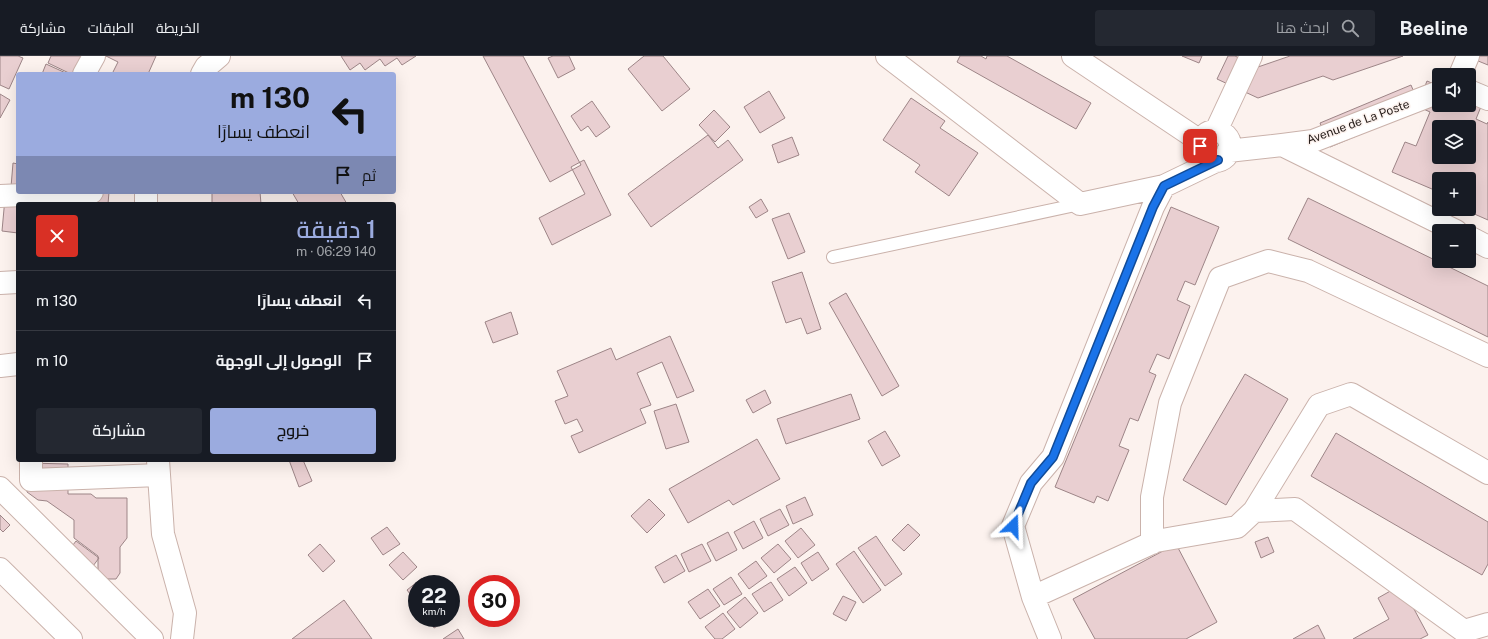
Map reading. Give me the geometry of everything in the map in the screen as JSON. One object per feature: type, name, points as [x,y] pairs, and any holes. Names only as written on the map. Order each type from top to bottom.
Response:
[{"type":"street","points":[[85,72],[94,56]]},
{"type":"street","points":[[887,56],[1080,204]]},
{"type":"street","points":[[1073,56],[1208,136],[1225,135],[1228,139],[1229,148],[1223,155]]},
{"type":"street","points":[[1208,136],[1251,56]]},
{"type":"street","points":[[1463,68],[1468,56]]},
{"type":"street","points":[[1476,94],[1488,99]]},
{"type":"street","name":"Avenue de La Poste","points":[[1080,204],[1164,186],[1223,155],[1314,140],[1432,95]]},
{"type":"street","points":[[1282,145],[1442,224]]},
{"type":"street","points":[[1050,639],[1033,597],[1013,526],[1031,483],[1053,457],[1153,207],[1164,186]]},
{"type":"street","points":[[0,196],[30,197],[67,194]]},
{"type":"street","points":[[1476,241],[1488,247]]},
{"type":"street","points":[[1152,543],[1152,497],[1170,403],[1220,278],[1268,261],[1308,271],[1488,356]]},
{"type":"street","points":[[0,283],[16,282]]},
{"type":"street","points":[[0,366],[16,364]]},
{"type":"street","points":[[1033,597],[1152,543],[1238,527],[1254,511],[1319,405],[1352,394],[1488,473]]},
{"type":"street","points":[[31,462],[32,480],[159,467],[163,534],[185,613],[182,639]]},
{"type":"street","points":[[0,488],[152,639]]},
{"type":"street","points":[[1254,511],[1295,509],[1464,631],[1488,624]]},
{"type":"street","points":[[0,569],[71,639]]},
{"type":"lane","points":[[833,257],[1080,204]]},
{"type":"building","points":[[0,56],[18,56],[23,58],[9,89],[0,85]]},
{"type":"building","points":[[51,56],[85,56],[77,72],[67,72],[48,63]]},
{"type":"building","points":[[106,56],[156,56],[149,72],[113,72],[118,62]]},
{"type":"building","points":[[341,56],[416,56],[402,65],[397,58],[385,66],[380,59],[365,70],[360,63],[350,70]]},
{"type":"building","points":[[483,56],[523,56],[581,165],[550,182]]},
{"type":"building","points":[[553,56],[569,56],[575,69],[558,78],[548,58]]},
{"type":"building","points":[[644,56],[663,56],[690,89],[662,111],[628,69]]},
{"type":"building","points":[[960,56],[981,56],[986,59],[987,56],[1007,56],[1091,103],[1076,129],[957,62]]},
{"type":"building","points":[[1182,56],[1202,56],[1199,63]]},
{"type":"building","points":[[1228,56],[1235,56],[1258,67],[1290,56],[1403,56],[1333,80],[1323,76],[1258,98],[1217,79]]},
{"type":"building","points":[[1466,56],[1488,56],[1488,65]]},
{"type":"building","points":[[46,64],[64,72],[43,72]]},
{"type":"building","points":[[1427,81],[1432,83],[1432,112],[1476,112],[1476,102],[1482,104],[1476,119],[1487,124],[1488,122],[1488,220],[1476,215],[1476,172],[1432,172],[1432,189],[1392,172],[1405,142],[1416,146],[1430,112],[1417,106]]},
{"type":"building","points":[[1411,85],[1421,109],[1330,147],[1320,123]]},
{"type":"building","points":[[769,91],[785,118],[760,133],[744,107]]},
{"type":"building","points":[[0,94],[10,100],[0,118]]},
{"type":"building","points":[[911,98],[945,121],[940,128],[978,153],[949,196],[915,172],[920,165],[883,140]]},
{"type":"building","points":[[592,101],[610,127],[596,137],[588,126],[581,131],[571,116]]},
{"type":"building","points":[[714,110],[730,127],[715,142],[699,125]]},
{"type":"building","points":[[708,135],[718,148],[728,140],[743,160],[651,227],[628,194]]},
{"type":"building","points":[[792,137],[799,155],[778,163],[772,145]]},
{"type":"building","points":[[584,160],[611,215],[552,245],[539,218],[585,194],[571,167]]},
{"type":"building","points":[[13,163],[16,164],[16,194],[109,194],[108,202],[16,202],[16,233],[2,231],[5,198],[10,199]]},
{"type":"building","points":[[212,194],[260,194],[261,202],[212,202]]},
{"type":"building","points":[[293,194],[341,194],[346,202],[298,202]]},
{"type":"building","points":[[1308,198],[1432,259],[1432,268],[1451,268],[1488,286],[1488,337],[1288,239]]},
{"type":"building","points":[[761,199],[768,211],[756,218],[749,207]]},
{"type":"building","points":[[1171,207],[1219,227],[1195,285],[1185,281],[1177,300],[1190,306],[1169,359],[1157,354],[1149,372],[1156,375],[1138,421],[1130,418],[1119,446],[1129,450],[1108,501],[1097,496],[1094,503],[1055,487]]},
{"type":"building","points":[[789,213],[805,252],[788,259],[772,219]]},
{"type":"building","points":[[802,272],[821,329],[807,334],[801,318],[786,323],[772,282]]},
{"type":"building","points":[[846,293],[899,386],[882,396],[829,303]]},
{"type":"building","points":[[511,312],[518,334],[493,343],[485,322]]},
{"type":"building","points":[[670,336],[694,391],[677,398],[662,362],[637,373],[651,405],[640,409],[646,423],[579,453],[571,436],[583,431],[577,419],[565,424],[555,401],[568,396],[557,371],[611,348],[616,360]]},
{"type":"building","points":[[1245,374],[1288,399],[1226,505],[1183,480]]},
{"type":"building","points":[[765,390],[771,403],[753,413],[746,400]]},
{"type":"building","points":[[851,394],[860,419],[786,444],[777,419]]},
{"type":"building","points":[[676,404],[689,442],[666,449],[654,411]]},
{"type":"building","points":[[885,431],[900,456],[882,466],[868,441]]},
{"type":"building","points":[[1336,433],[1488,522],[1488,564],[1482,575],[1311,476]]},
{"type":"building","points":[[757,439],[780,479],[733,505],[729,500],[688,523],[669,489]]},
{"type":"building","points":[[290,462],[304,462],[312,481],[299,487]]},
{"type":"building","points":[[28,463],[68,464],[68,494],[91,494],[96,498],[127,498],[127,538],[120,547],[120,573],[116,579],[98,579],[98,556],[74,538],[74,520],[47,501],[38,500],[27,492]]},
{"type":"building","points":[[805,497],[813,515],[793,524],[786,506]]},
{"type":"building","points":[[649,499],[665,515],[647,533],[631,516]]},
{"type":"building","points":[[780,509],[789,525],[768,536],[760,519]]},
{"type":"building","points":[[0,515],[10,525],[3,532],[0,529]]},
{"type":"building","points":[[754,521],[763,538],[743,549],[734,532]]},
{"type":"building","points":[[908,524],[920,535],[904,551],[892,540]]},
{"type":"building","points":[[387,527],[400,544],[383,555],[371,538]]},
{"type":"building","points":[[801,528],[815,545],[798,558],[785,541]]},
{"type":"building","points":[[728,532],[737,550],[716,561],[707,543]]},
{"type":"building","points":[[876,536],[902,574],[885,586],[858,548]]},
{"type":"building","points":[[1268,537],[1274,552],[1261,558],[1255,542]]},
{"type":"building","points":[[76,541],[99,558],[93,566],[70,549]]},
{"type":"building","points":[[320,544],[335,561],[323,572],[308,555]]},
{"type":"building","points":[[702,544],[711,561],[689,572],[681,554]]},
{"type":"building","points":[[778,544],[791,559],[774,573],[761,558]]},
{"type":"building","points":[[1176,544],[1217,622],[1186,639],[1095,639],[1073,599]]},
{"type":"building","points":[[854,551],[881,590],[863,603],[836,564]]},
{"type":"building","points":[[403,552],[417,567],[403,580],[389,565]]},
{"type":"building","points":[[818,552],[829,569],[812,581],[801,563]]},
{"type":"building","points":[[676,555],[685,571],[664,583],[655,567]]},
{"type":"building","points":[[756,561],[767,576],[749,589],[738,574]]},
{"type":"building","points":[[795,567],[807,583],[789,596],[777,579]]},
{"type":"building","points":[[731,577],[742,594],[724,605],[713,589]]},
{"type":"building","points":[[771,582],[783,600],[764,612],[752,594]]},
{"type":"building","points":[[1401,585],[1428,635],[1420,639],[1353,639],[1389,619],[1378,598]]},
{"type":"building","points":[[708,589],[720,606],[700,619],[688,602]]},
{"type":"building","points":[[843,596],[856,602],[846,621],[833,614]]},
{"type":"building","points":[[745,597],[758,613],[740,628],[727,612]]},
{"type":"building","points":[[344,600],[372,639],[292,639]]},
{"type":"building","points":[[723,613],[735,629],[722,639],[715,639],[705,627]]},
{"type":"building","points":[[1318,625],[1325,639],[1293,639]]},
{"type":"building","points":[[458,629],[464,639],[443,639]]},
{"type":"route","points":[[1013,526],[1031,483],[1053,457],[1153,207],[1164,186],[1218,160],[1207,159],[1203,155],[1200,146]]}]
